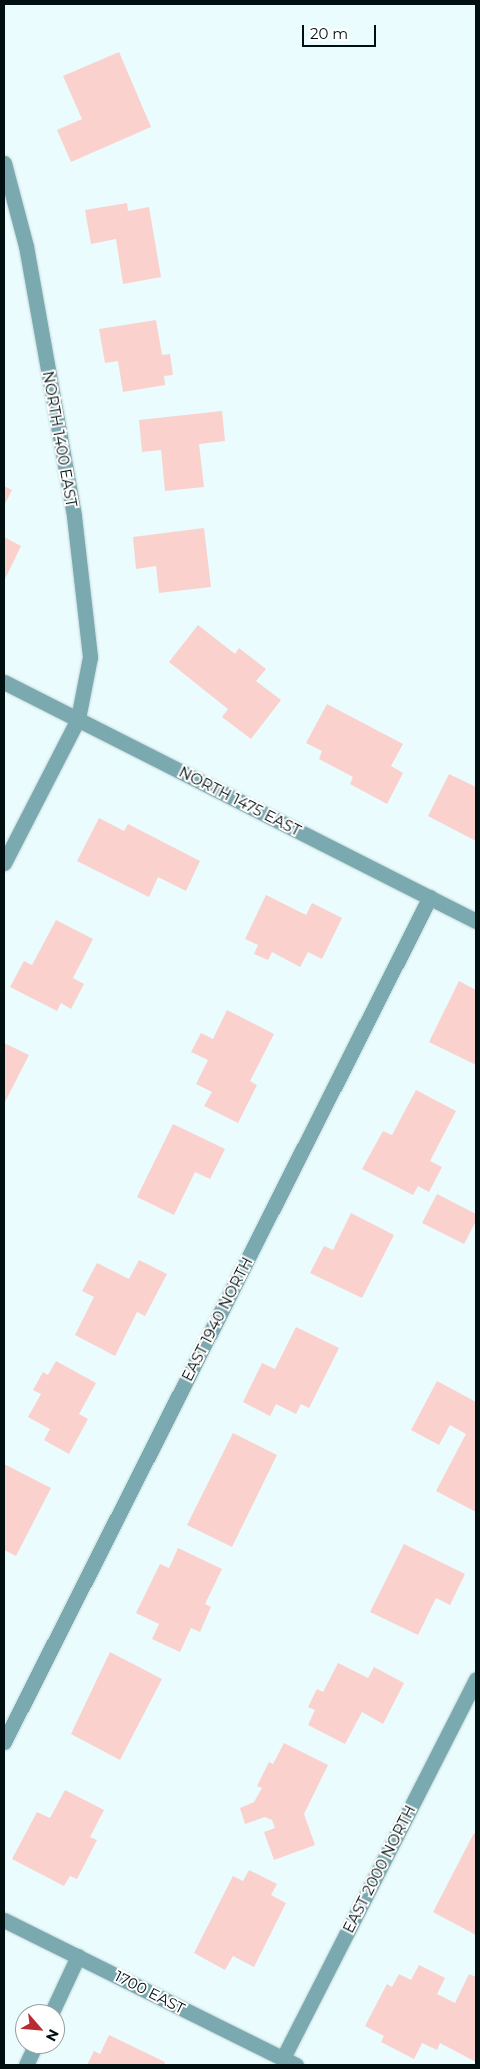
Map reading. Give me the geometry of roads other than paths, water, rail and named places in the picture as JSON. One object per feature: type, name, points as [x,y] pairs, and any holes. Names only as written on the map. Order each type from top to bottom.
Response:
[{"type":"street","name":"NORTH 1400 EAST","points":[[4,162],[26,246],[74,516],[90,657],[78,719],[4,863]]},
{"type":"street","name":"NORTH 1475 EAST","points":[[4,682],[476,921]]},
{"type":"street","name":"EAST 1940 NORTH","points":[[4,1742],[430,897]]},
{"type":"street","name":"EAST 2000 NORTH","points":[[282,2058],[476,1679]]},
{"type":"street","name":"1700 EAST","points":[[4,1920],[296,2065]]},
{"type":"street","points":[[55,2004],[78,1956]]}]
